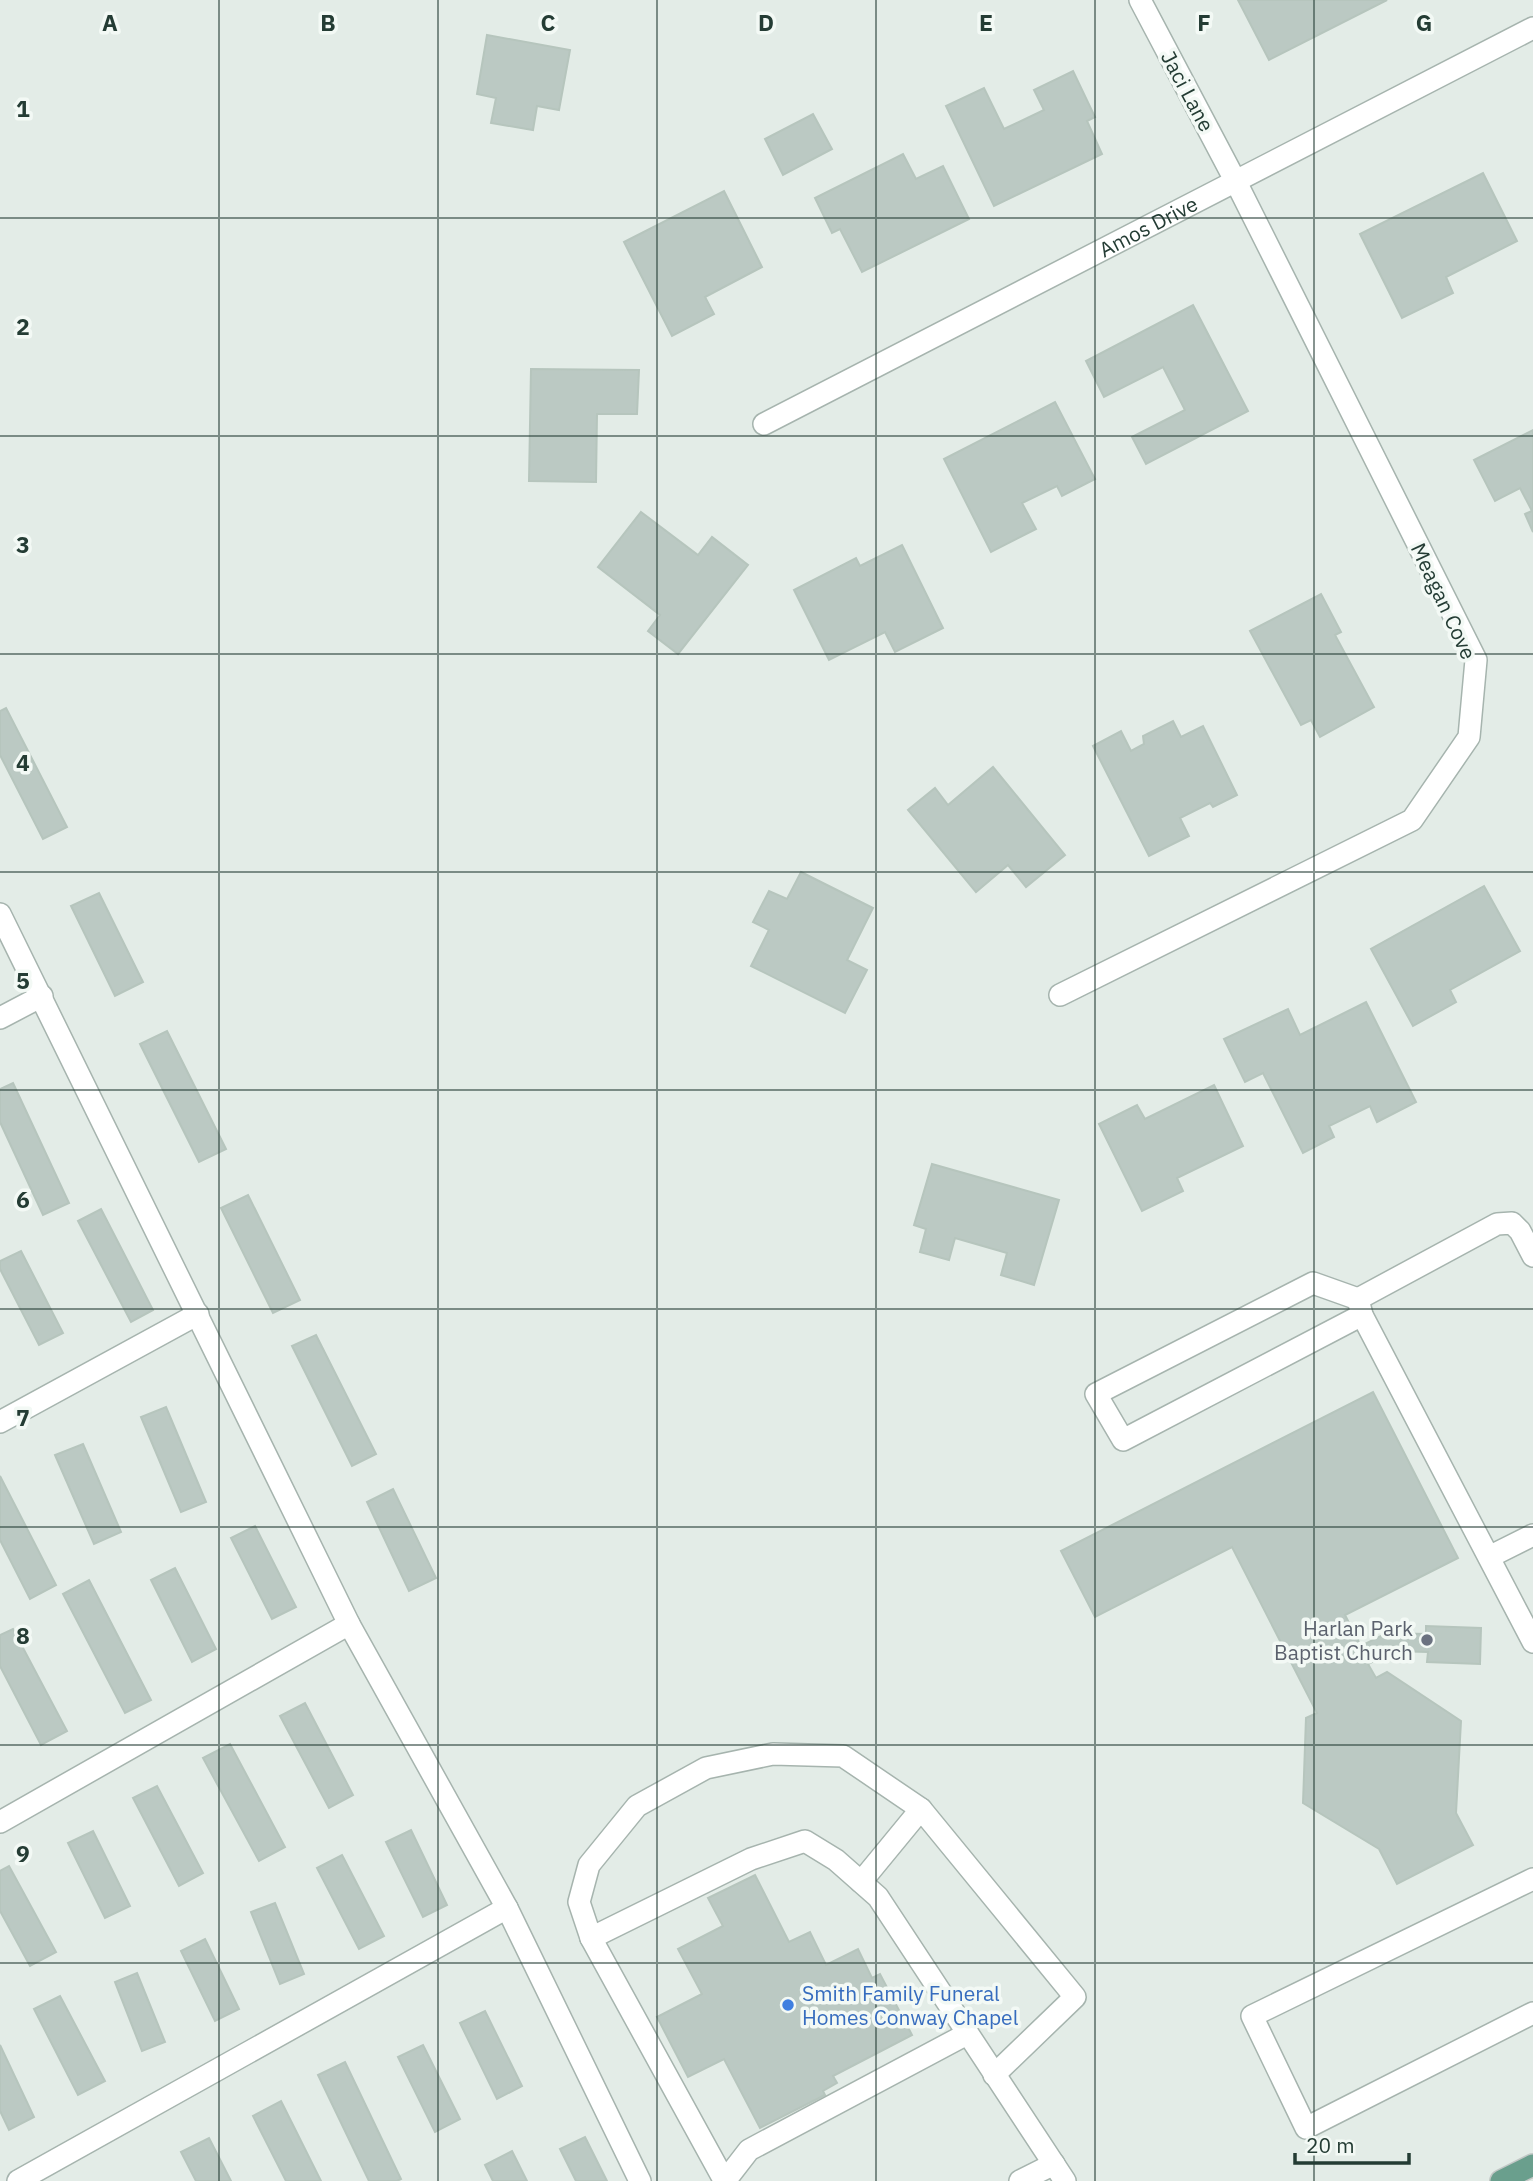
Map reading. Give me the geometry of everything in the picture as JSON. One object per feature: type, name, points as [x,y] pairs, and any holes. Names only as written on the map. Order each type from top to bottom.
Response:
[{"type":"main road","points":[[1501,2181],[1533,2165]]},
{"type":"street","name":"Jaci Lane","points":[[1140,0],[1236,182]]},
{"type":"street","name":"Amos Drive","points":[[764,424],[1533,28]]},
{"type":"street","name":"Meagan Cove","points":[[1060,995],[1412,820],[1469,737],[1476,660],[1236,182]]},
{"type":"street","points":[[0,914],[349,1624],[507,1908],[640,2181]]},
{"type":"street","points":[[0,1018],[42,996]]},
{"type":"street","points":[[1533,1256],[1520,1231],[1512,1223],[1497,1224],[1360,1307],[1123,1440],[1096,1394],[1313,1283],[1360,1307],[1533,1642]]},
{"type":"street","points":[[0,1422],[198,1314]]},
{"type":"street","points":[[1489,1557],[1533,1535]]},
{"type":"street","points":[[0,1822],[349,1624]]},
{"type":"street","points":[[967,2034],[749,2150],[725,2181],[591,1938],[579,1902],[589,1865],[637,1806],[706,1768],[773,1754],[843,1756],[921,1809],[1075,1997],[994,2075]]},
{"type":"street","points":[[861,1882],[921,1809]]},
{"type":"street","points":[[591,1938],[751,1859],[805,1841],[836,1860],[878,1897],[1060,2173],[1020,2181]]},
{"type":"street","points":[[1533,1879],[1252,2016],[1306,2128],[1533,2013]]},
{"type":"street","points":[[18,2181],[507,1908]]},
{"type":"building","points":[[1238,0],[1387,0],[1269,60]]},
{"type":"building","points":[[487,35],[570,50],[559,110],[537,106],[533,130],[491,123],[496,98],[477,94]]},
{"type":"building","points":[[1073,71],[1095,117],[1087,121],[1102,154],[994,206],[946,106],[984,88],[1004,129],[1044,110],[1034,90]]},
{"type":"building","points":[[813,114],[832,149],[783,175],[765,139]]},
{"type":"building","points":[[903,154],[916,179],[943,166],[969,219],[862,272],[840,229],[832,233],[815,198]]},
{"type":"building","points":[[1483,173],[1517,241],[1446,277],[1453,293],[1402,318],[1360,234]]},
{"type":"building","points":[[724,191],[762,267],[705,297],[714,314],[672,336],[624,242]]},
{"type":"building","points":[[1193,305],[1248,411],[1146,464],[1132,437],[1185,410],[1163,367],[1104,397],[1086,361]]},
{"type":"building","points":[[531,369],[639,370],[637,414],[597,414],[596,482],[529,481]]},
{"type":"building","points":[[1055,402],[1095,479],[1062,496],[1057,486],[1022,503],[1036,529],[991,552],[944,459]]},
{"type":"building","points":[[1533,430],[1533,532],[1525,514],[1532,511],[1520,488],[1495,501],[1474,460]]},
{"type":"building","points":[[641,512],[698,555],[712,537],[748,565],[678,654],[648,631],[660,615],[598,567]]},
{"type":"building","points":[[902,545],[943,628],[895,652],[885,632],[829,660],[794,590],[856,558],[860,566]]},
{"type":"building","points":[[1321,594],[1341,632],[1335,635],[1374,707],[1320,737],[1311,720],[1301,725],[1250,631]]},
{"type":"building","points":[[6,708],[67,827],[43,839],[0,755],[0,711]]},
{"type":"building","points":[[1173,721],[1181,737],[1203,726],[1237,795],[1213,807],[1210,803],[1180,818],[1189,836],[1149,856],[1093,746],[1121,731],[1131,751],[1144,744],[1143,736]]},
{"type":"building","points":[[993,767],[1065,855],[1026,887],[1008,865],[976,892],[908,810],[935,788],[948,805]]},
{"type":"building","points":[[801,872],[873,908],[847,960],[867,970],[845,1013],[751,966],[769,930],[753,922],[769,891],[787,899]]},
{"type":"building","points":[[1484,886],[1520,951],[1450,990],[1456,1002],[1413,1026],[1371,949]]},
{"type":"building","points":[[99,893],[143,982],[115,996],[71,906]]},
{"type":"building","points":[[1366,1002],[1416,1102],[1377,1122],[1370,1106],[1329,1126],[1334,1137],[1303,1153],[1263,1073],[1245,1082],[1224,1039],[1288,1009],[1300,1035]]},
{"type":"building","points":[[167,1031],[226,1149],[199,1162],[140,1044]]},
{"type":"building","points":[[13,1083],[69,1203],[43,1215],[0,1122],[0,1089]]},
{"type":"building","points":[[1214,1085],[1243,1146],[1177,1178],[1183,1191],[1142,1211],[1099,1124],[1137,1105],[1145,1119]]},
{"type":"building","points":[[932,1164],[1059,1200],[1034,1285],[1001,1275],[1007,1253],[955,1238],[949,1260],[920,1252],[926,1229],[914,1225]]},
{"type":"building","points":[[248,1195],[300,1300],[273,1313],[221,1208]]},
{"type":"building","points":[[101,1209],[153,1310],[131,1322],[78,1221]]},
{"type":"building","points":[[21,1251],[63,1333],[39,1345],[0,1269],[0,1261]]},
{"type":"building","points":[[316,1335],[376,1454],[352,1466],[292,1346]]},
{"type":"building","name":"Harlan Park Baptist Church","points":[[1373,1392],[1458,1558],[1345,1615],[1361,1646],[1387,1633],[1426,1634],[1426,1626],[1481,1628],[1480,1664],[1427,1662],[1428,1652],[1393,1651],[1368,1664],[1376,1678],[1387,1672],[1461,1721],[1456,1813],[1473,1845],[1397,1884],[1379,1849],[1303,1803],[1306,1718],[1317,1713],[1232,1547],[1095,1617],[1061,1551]]},
{"type":"building","points":[[166,1407],[206,1502],[181,1512],[141,1417]]},
{"type":"building","points":[[83,1444],[121,1532],[94,1544],[55,1455]]},
{"type":"building","points":[[0,1476],[56,1585],[30,1599],[0,1540]]},
{"type":"building","points":[[393,1489],[436,1578],[409,1591],[367,1502]]},
{"type":"building","points":[[255,1526],[296,1607],[272,1619],[231,1538]]},
{"type":"building","points":[[175,1568],[216,1649],[192,1662],[151,1580]]},
{"type":"building","points":[[89,1580],[151,1700],[125,1713],[63,1594]]},
{"type":"building","points":[[13,1629],[67,1731],[41,1745],[0,1666],[0,1635]]},
{"type":"building","points":[[305,1703],[353,1795],[329,1808],[280,1716]]},
{"type":"building","points":[[230,1744],[285,1847],[259,1861],[203,1758]]},
{"type":"building","points":[[157,1786],[203,1873],[179,1886],[133,1798]]},
{"type":"building","points":[[411,1830],[447,1905],[423,1917],[386,1842]]},
{"type":"building","points":[[93,1831],[130,1906],[105,1918],[68,1843]]},
{"type":"building","points":[[342,1855],[384,1936],[359,1949],[317,1868]]},
{"type":"building","points":[[9,1866],[56,1952],[30,1966],[0,1911],[0,1871]]},
{"type":"building","name":"Smith Family Funeral Homes Conway Chapel","points":[[755,1875],[789,1942],[810,1932],[826,1965],[858,1949],[872,1978],[880,1974],[912,2035],[833,2076],[837,2083],[823,2091],[825,2095],[760,2128],[724,2059],[688,2077],[657,2017],[702,1994],[678,1949],[723,1926],[708,1898]]},
{"type":"building","points":[[275,1903],[304,1974],[280,1984],[251,1912]]},
{"type":"building","points":[[205,1939],[239,2009],[215,2021],[181,1951]]},
{"type":"building","points":[[137,1973],[165,2042],[142,2051],[115,1982]]},
{"type":"building","points":[[60,1996],[105,2081],[78,2095],[34,2009]]},
{"type":"building","points":[[485,2011],[522,2086],[497,2099],[460,2023]]},
{"type":"building","points":[[0,2045],[34,2117],[9,2130],[0,2111]]},
{"type":"building","points":[[423,2045],[460,2119],[435,2132],[398,2057]]},
{"type":"building","points":[[345,2062],[401,2179],[397,2181],[369,2181],[318,2075]]},
{"type":"building","points":[[281,2101],[321,2181],[286,2181],[253,2116]]},
{"type":"building","points":[[585,2137],[607,2181],[576,2181],[560,2149]]},
{"type":"building","points":[[209,2138],[231,2181],[196,2181],[181,2152]]},
{"type":"building","points":[[512,2151],[527,2181],[493,2181],[485,2165]]},
{"type":"place","name":"Harlan Park Baptist Church","points":[[1427,1640]]},
{"type":"place","name":"Smith Family Funeral Homes Conway Chapel","points":[[788,2005]]}]
